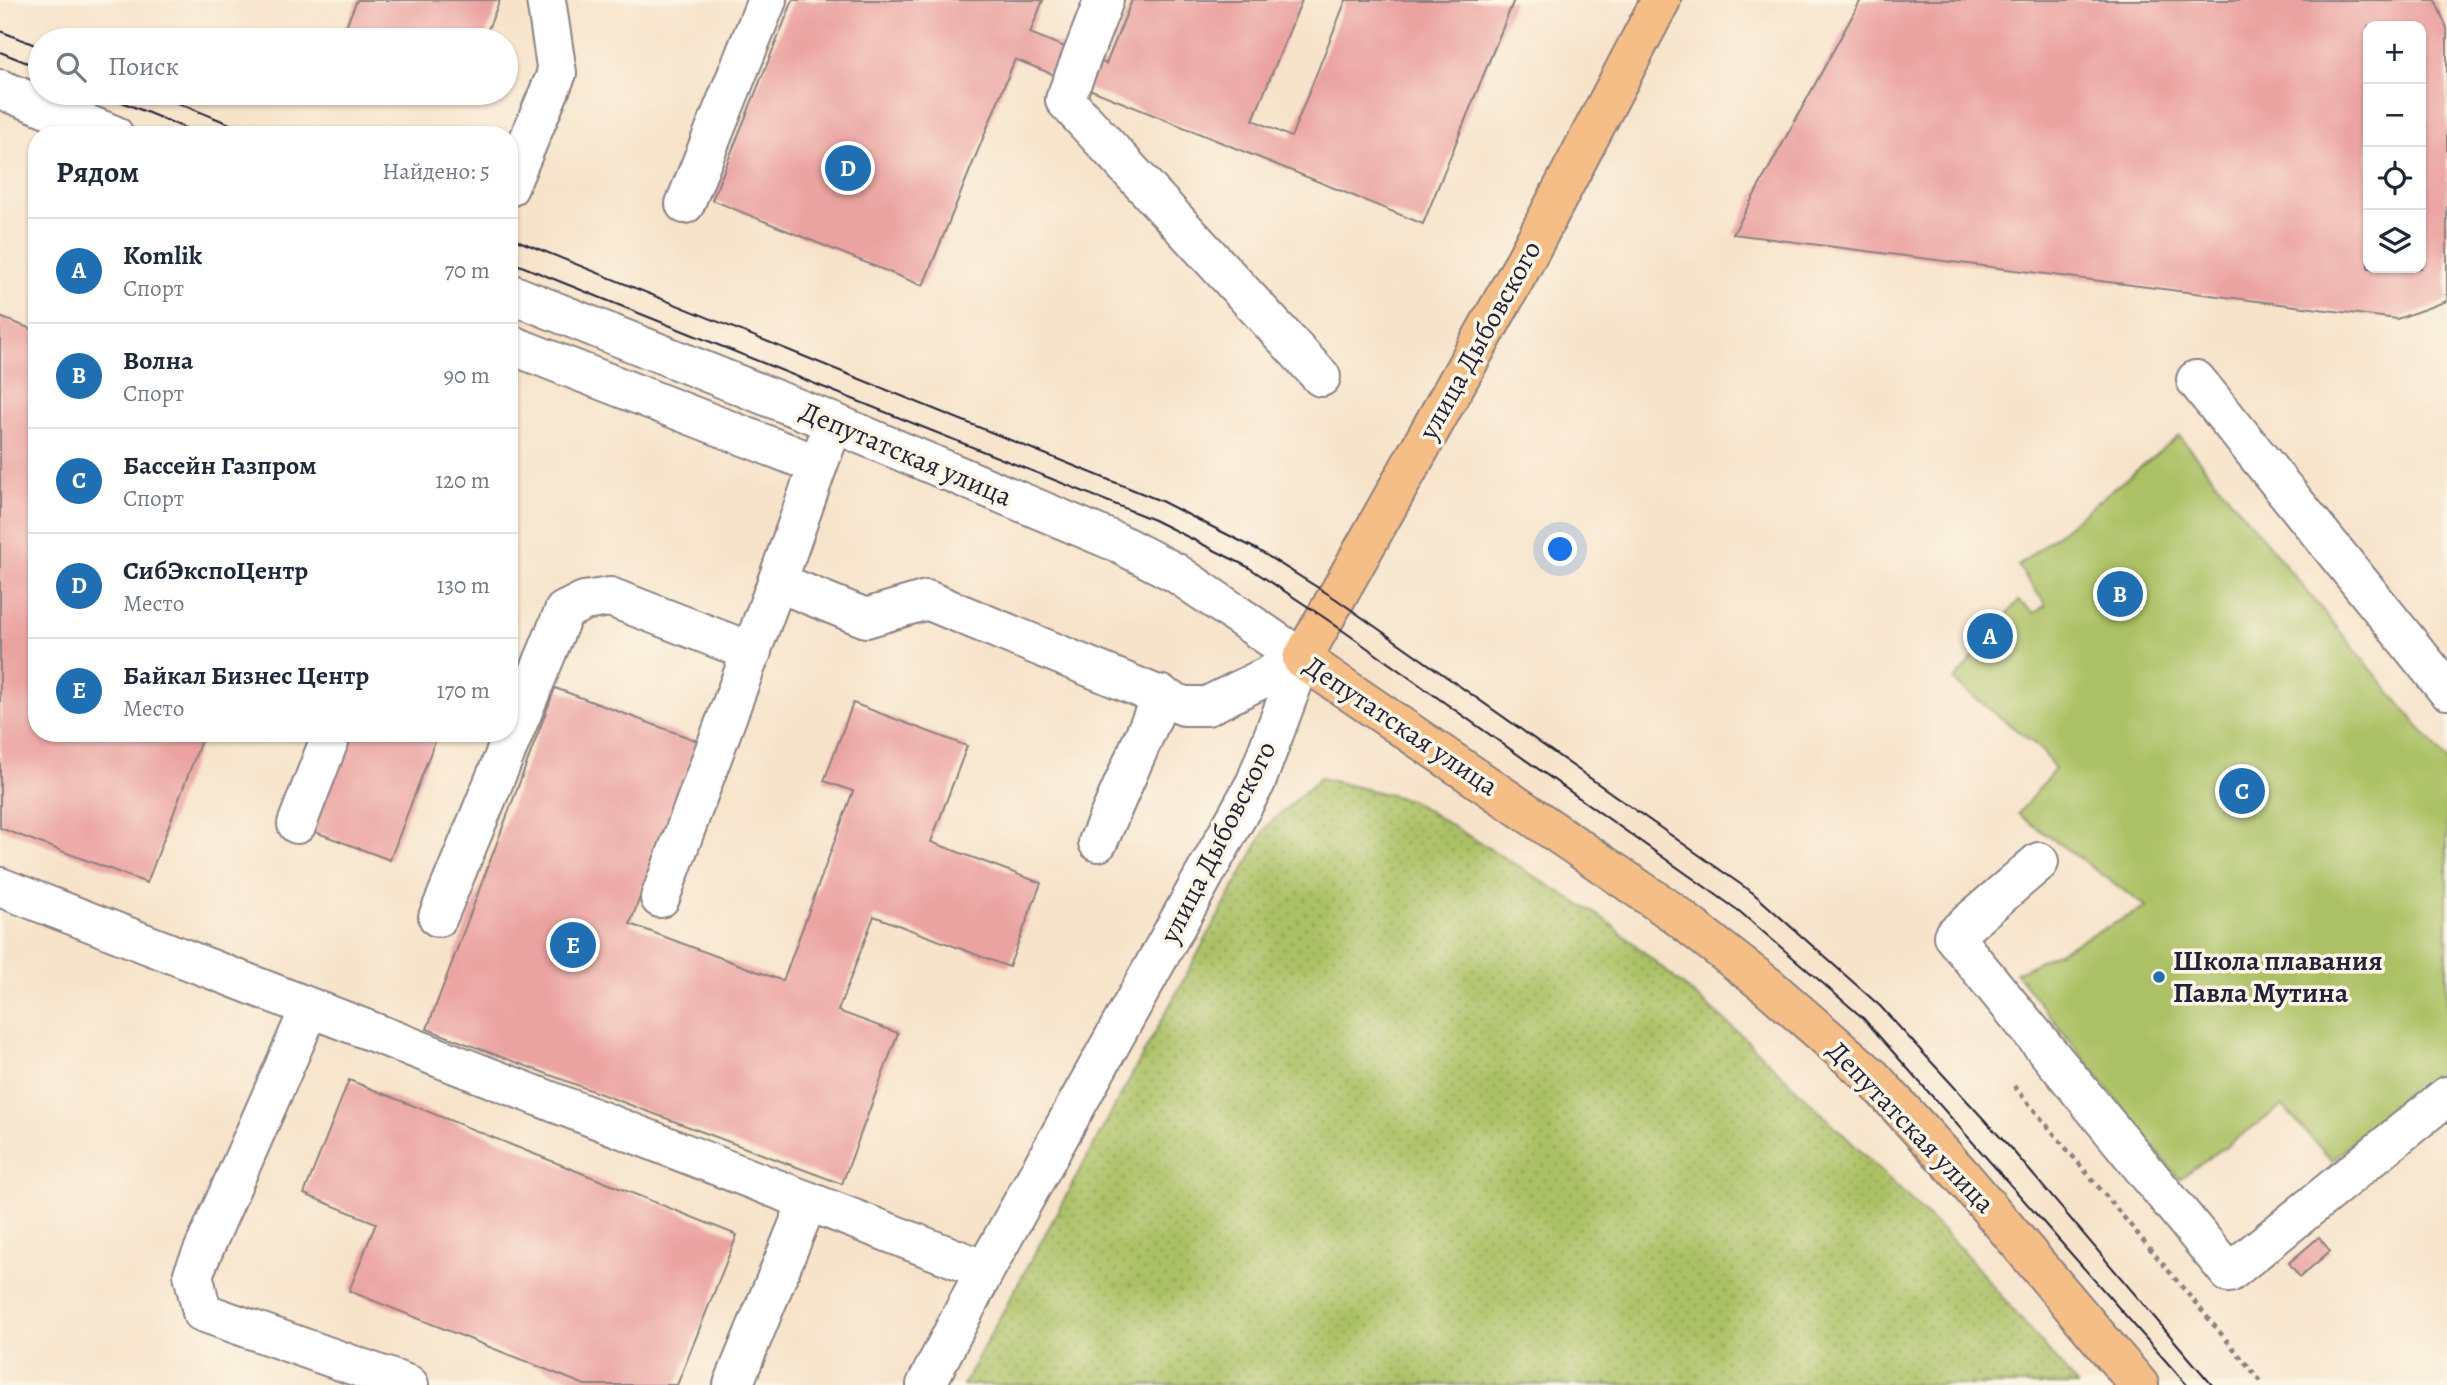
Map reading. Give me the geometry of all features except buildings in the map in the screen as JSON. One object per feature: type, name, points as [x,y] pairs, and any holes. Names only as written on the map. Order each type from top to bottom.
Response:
[{"type":"main road","name":"улица Дыбовского","points":[[1302,659],[1521,268],[1654,2]]},
{"type":"main road","name":"Депутатская улица","points":[[1302,659],[1671,911],[1769,987],[1872,1077],[1963,1177],[2139,1385]]},
{"type":"street","points":[[518,166],[557,73],[546,0]]},
{"type":"street","points":[[685,204],[767,0]]},
{"type":"street","points":[[1104,0],[1065,100],[1321,377]]},
{"type":"street","points":[[0,89],[28,100]]},
{"type":"street","points":[[40,105],[92,126]]},
{"type":"street","name":"Депутатская улица","points":[[518,297],[834,423],[1116,542],[1176,573],[1302,659]]},
{"type":"street","points":[[518,348],[818,465]]},
{"type":"street","points":[[2196,380],[2447,690]]},
{"type":"street","points":[[660,898],[834,423]]},
{"type":"street","points":[[777,582],[866,618],[927,600],[1184,706],[1207,706],[1302,659]]},
{"type":"street","points":[[518,723],[564,611],[584,601],[610,597],[752,652]]},
{"type":"street","name":"улица Дыбовского","points":[[926,1385],[985,1269],[1256,782],[1302,659]]},
{"type":"street","points":[[1098,842],[1162,695]]},
{"type":"street","points":[[297,824],[329,742]]},
{"type":"street","points":[[438,917],[510,742]]},
{"type":"street","points":[[2039,862],[1953,936],[2229,1273],[2447,1096]]},
{"type":"street","points":[[0,887],[985,1269]]},
{"type":"street","points":[[310,1008],[193,1274],[202,1312],[409,1385]]},
{"type":"street","points":[[733,1385],[807,1201]]},
{"type":"path","points":[[2014,1086],[2264,1385]]},
{"type":"green space","points":[[2179,436],[2447,761],[2447,1061],[2419,1096],[2407,1092],[2332,1161],[2283,1106],[2179,1179],[2016,973],[2147,907],[2018,814],[2055,769],[2042,750],[1954,681],[2018,601],[2034,613],[2046,605],[2018,566]]},
{"type":"green space","points":[[1320,778],[1410,800],[1607,921],[1738,1032],[1963,1251],[2077,1385],[963,1385],[1268,825]]},
{"type":"tram line","points":[[0,31],[28,42]]},
{"type":"tram line","points":[[0,52],[28,63]]},
{"type":"tram line","points":[[129,105],[180,126]]},
{"type":"tram line","points":[[183,105],[235,126]]},
{"type":"tram line","points":[[518,241],[1161,501],[1258,550],[1336,599],[1753,893],[1880,1006],[2013,1151],[2212,1385]]},
{"type":"tram line","points":[[518,265],[1154,520],[1248,567],[1325,618],[1739,911],[1863,1018],[2187,1385]]},
{"type":"place","name":"СибЭкспоЦентр","points":[[848,168]]},
{"type":"place","name":"Волна","points":[[2120,594]]},
{"type":"place","name":"Komlik","points":[[1990,636]]},
{"type":"place","name":"Бассейн Газпром","points":[[2242,791]]},
{"type":"place","name":"Байкал Бизнес Центр","points":[[573,945]]},
{"type":"place","name":"Школа плавания Павла Мутина","points":[[2159,977]]}]
